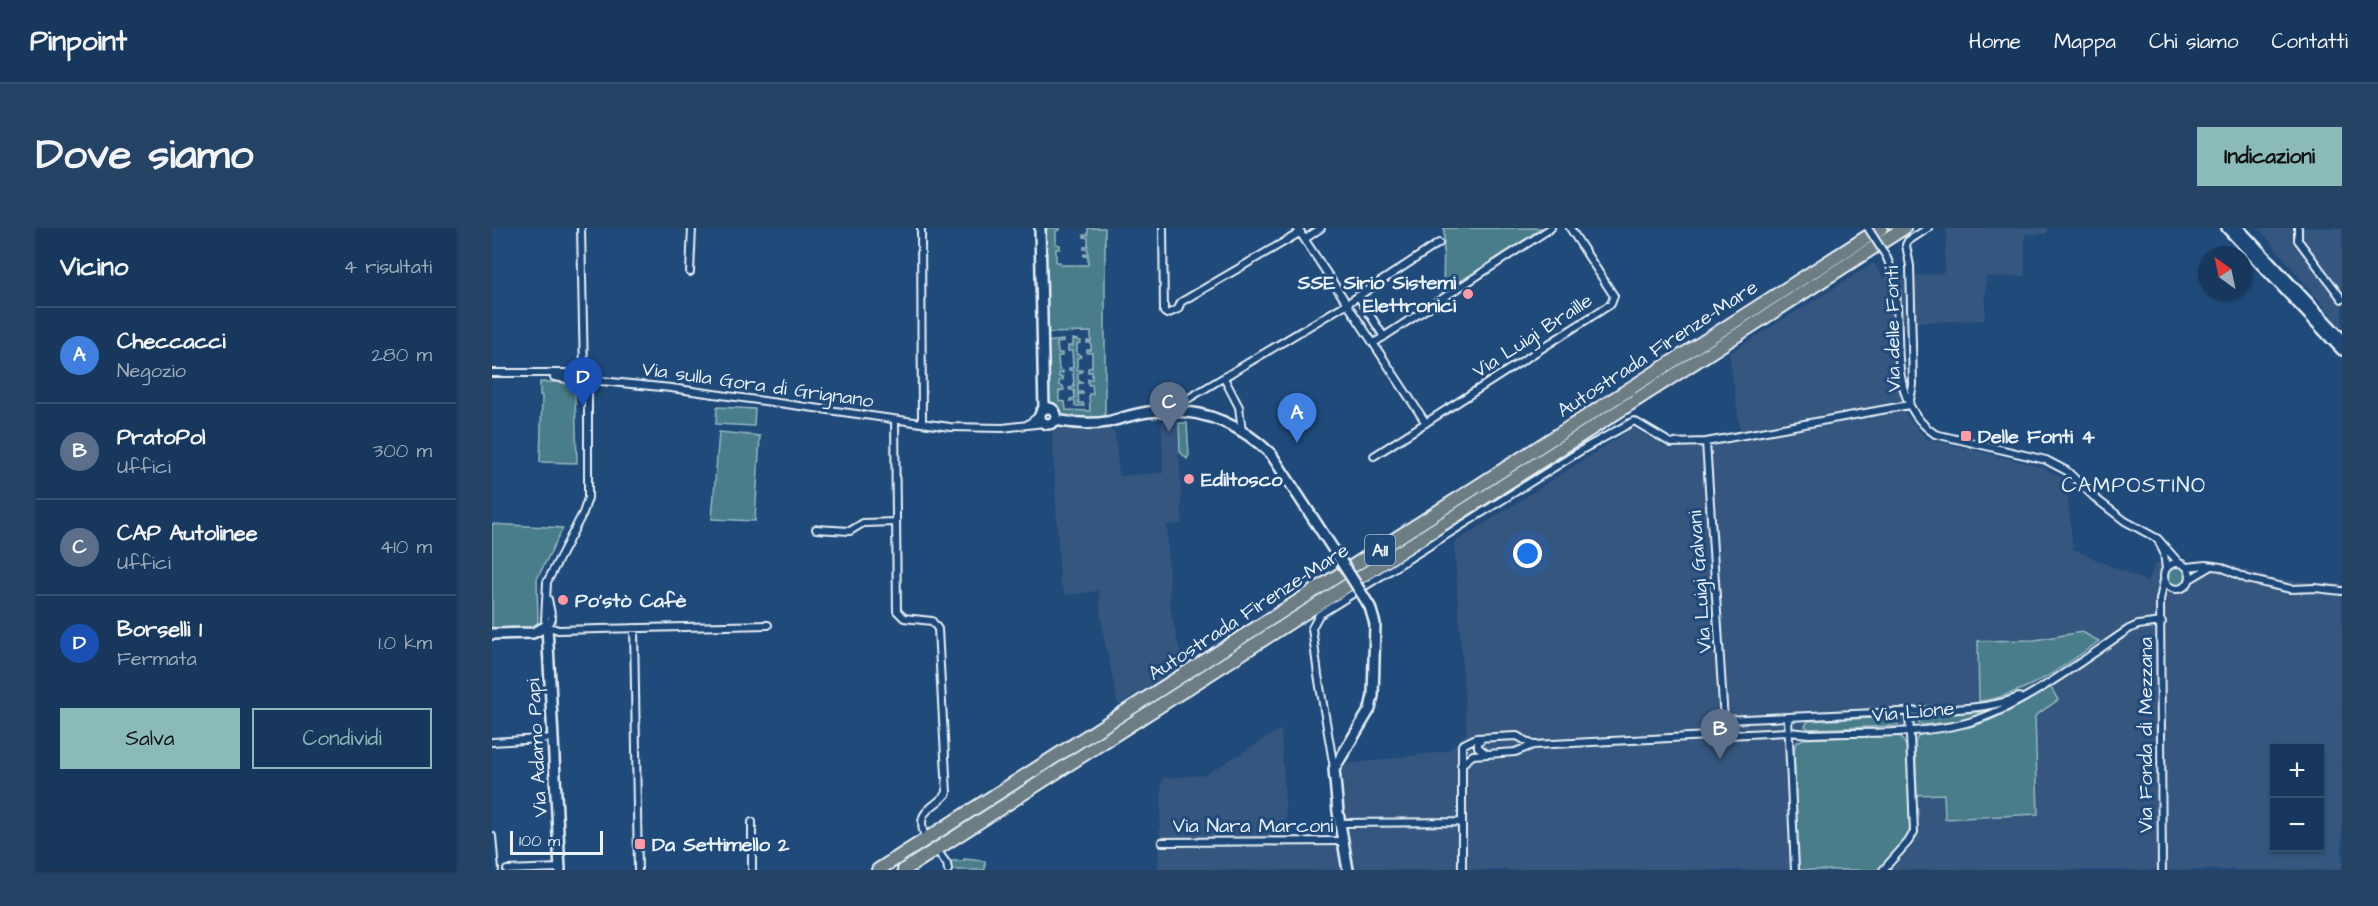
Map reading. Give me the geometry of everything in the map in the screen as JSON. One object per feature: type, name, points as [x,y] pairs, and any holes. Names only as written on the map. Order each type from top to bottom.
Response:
[{"type":"highway","name":"Autostrada Firenze-Mare","points":[[878,870],[1881,228]]},
{"type":"highway","name":"Autostrada Firenze-Mare","points":[[904,870],[1015,801],[1904,228]]},
{"type":"street","points":[[581,228],[579,375],[575,385],[585,388]]},
{"type":"street","points":[[690,272],[692,228]]},
{"type":"street","points":[[921,228],[922,422]]},
{"type":"street","points":[[1040,228],[1044,411],[1049,424],[1056,418]]},
{"type":"street","points":[[1163,228],[1164,312],[1167,314],[1178,309],[1181,302],[1299,230],[1426,423]]},
{"type":"street","points":[[1305,239],[1321,228]]},
{"type":"street","points":[[1374,343],[1551,228]]},
{"type":"street","name":"Via Luigi Braille","points":[[1374,456],[1611,304],[1614,296],[1570,228]]},
{"type":"street","name":"Via delle Fonti","points":[[1868,228],[1886,256],[1894,274],[1898,349],[1903,388],[1909,405],[1923,426],[1935,434],[2046,460],[2067,471],[2095,498],[2124,521],[2158,539],[2179,563],[2187,567],[2212,566],[2291,589],[2315,588],[2342,591]]},
{"type":"street","name":"Via delle Fonti","points":[[1909,405],[1913,385],[1910,266],[1906,245],[1908,241],[1928,228]]},
{"type":"street","points":[[2227,228],[2342,350]]},
{"type":"street","points":[[2238,228],[2342,339]]},
{"type":"street","points":[[2298,228],[2298,240],[2342,299]]},
{"type":"street","points":[[1175,410],[1181,403],[1348,303],[1439,243]]},
{"type":"street","points":[[1358,296],[1384,337]]},
{"type":"street","points":[[492,373],[579,375],[591,380],[585,388],[588,498],[583,513],[547,582],[547,597],[552,619],[547,626],[533,633],[492,634]]},
{"type":"street","points":[[1224,378],[1239,407],[1242,430]]},
{"type":"street","name":"Via sulla Gora di Grignano","points":[[591,380],[671,388],[950,427],[1028,425],[1044,411]]},
{"type":"street","points":[[1348,870],[1312,628],[1319,615],[1585,448],[1634,421],[1671,443],[1706,442],[1909,405]]},
{"type":"street","points":[[1056,418],[1069,422],[1104,422],[1148,412],[1175,410],[1210,415],[1242,430],[1257,441],[1273,458],[1370,607],[1375,624],[1373,696],[1370,709],[1334,769]]},
{"type":"street","points":[[1044,411],[1055,411],[1056,418]]},
{"type":"street","points":[[895,420],[897,611],[904,618],[932,621],[938,629],[947,793],[921,818],[924,834]]},
{"type":"street","name":"Via Luigi Galvani","points":[[1706,442],[1725,736]]},
{"type":"street","points":[[816,529],[850,531],[863,523],[896,522]]},
{"type":"street","points":[[2158,539],[2164,554],[2166,569],[2164,580],[2173,589]]},
{"type":"street","points":[[2166,569],[2171,564],[2179,563]]},
{"type":"street","points":[[2160,600],[2173,589],[2184,588],[2200,571],[2212,566]]},
{"type":"street","points":[[2187,567],[2190,579]]},
{"type":"street","name":"Via Fonda di Mezzana","points":[[2162,870],[2162,622],[2160,600],[2164,580]]},
{"type":"street","name":"Via Lione","points":[[1533,745],[1788,732],[1810,734],[1910,730],[1950,726],[1972,721],[2006,708],[2129,629],[2138,625],[2162,622]]},
{"type":"street","points":[[547,626],[558,630],[768,625]]},
{"type":"street","name":"Via Adamo Papi","points":[[547,626],[555,738],[560,869]]},
{"type":"street","points":[[634,628],[638,870]]},
{"type":"street","name":"Via Lione","points":[[1724,720],[1978,707],[2006,702],[2033,691]]},
{"type":"street","points":[[1883,870],[1914,832],[1909,711]]},
{"type":"street","points":[[1788,718],[1795,870]]},
{"type":"street","points":[[1462,870],[1462,745],[1468,740],[1517,736],[1533,745]]},
{"type":"street","points":[[492,742],[555,738]]},
{"type":"street","points":[[1482,738],[1478,747],[1486,754]]},
{"type":"street","points":[[1461,765],[1473,755],[1519,752],[1533,745]]},
{"type":"street","points":[[752,822],[752,870]]},
{"type":"street","points":[[1341,823],[1462,822]]},
{"type":"street","points":[[492,836],[495,870]]},
{"type":"street","name":"Via Nara Marconi","points":[[1162,842],[1344,841]]},
{"type":"street","points":[[939,853],[947,864],[948,870]]},
{"type":"street","points":[[507,870],[560,869]]},
{"type":"shaded area","points":[[1947,228],[2048,228],[2047,234],[2025,234],[2025,276],[1986,277],[1985,320],[1891,323],[1902,409],[1925,438],[2042,467],[2066,480],[2073,549],[2147,582],[2156,563],[2221,562],[2274,579],[2342,584],[2342,870],[1158,870],[1162,778],[1205,775],[1281,729],[1287,836],[1346,837],[1342,765],[1448,751],[1467,733],[1454,543],[1633,428],[1670,449],[1742,442],[1729,353],[1874,263],[1883,278],[1944,273]]},
{"type":"shaded area","points":[[2259,228],[2342,228],[2342,328],[2335,320]]},
{"type":"shaded area","points":[[1178,420],[1182,523],[1167,525],[1170,607],[1183,665],[1118,705],[1102,627],[1099,591],[1066,595],[1060,583],[1052,429],[1111,425],[1111,431],[1115,432],[1119,476],[1163,473],[1162,421]]},
{"type":"green space","points":[[1043,228],[1060,228],[1056,231],[1056,244],[1060,245],[1060,249],[1056,249],[1056,262],[1060,262],[1061,265],[1088,265],[1088,256],[1084,254],[1088,254],[1088,249],[1084,247],[1088,246],[1088,238],[1084,235],[1088,235],[1088,228],[1105,228],[1105,419],[1065,418],[1050,403],[1050,400],[1047,400],[1044,342],[1063,340],[1057,343],[1058,353],[1062,353],[1062,356],[1058,356],[1059,370],[1063,371],[1059,373],[1059,377],[1063,377],[1063,380],[1059,381],[1059,385],[1063,386],[1064,390],[1059,391],[1059,401],[1065,402],[1066,410],[1090,411],[1089,394],[1093,394],[1092,385],[1088,385],[1088,379],[1092,379],[1092,372],[1088,372],[1088,368],[1092,367],[1092,353],[1087,353],[1087,350],[1091,350],[1091,343],[1087,341],[1091,341],[1091,332],[1044,333]]},
{"type":"green space","points":[[1444,228],[1542,228],[1443,293]]},
{"type":"green space","points":[[1073,339],[1081,341],[1077,344],[1077,354],[1081,357],[1077,358],[1077,370],[1082,370],[1078,373],[1078,380],[1082,383],[1078,383],[1078,392],[1083,392],[1083,394],[1078,394],[1079,403],[1083,403],[1084,406],[1075,406],[1075,401],[1070,401],[1075,398],[1074,390],[1069,388],[1074,387],[1073,371],[1069,370],[1073,368],[1072,351],[1068,351],[1068,346],[1073,346]]},
{"type":"green space","points":[[540,382],[564,382],[575,394],[577,463],[540,462],[542,396],[540,395]]},
{"type":"green space","points":[[717,407],[755,409],[754,426],[716,424]]},
{"type":"green space","points":[[1179,423],[1187,423],[1189,455],[1187,459],[1180,452]]},
{"type":"green space","points":[[719,432],[760,436],[755,521],[712,519]]},
{"type":"green space","points":[[492,524],[563,528],[537,579],[538,620],[532,628],[492,630]]},
{"type":"green space","points":[[2177,567],[2183,570],[2186,576],[2183,582],[2177,585],[2171,582],[2168,576],[2171,570]]},
{"type":"green space","points":[[2082,632],[2099,641],[2072,661],[2027,687],[1979,701],[1978,641],[2035,640]]},
{"type":"green space","points":[[2050,686],[2058,700],[2035,716],[2038,814],[1945,819],[1944,794],[1917,795],[1915,743],[1918,736],[1930,732],[1964,728],[1992,720]]},
{"type":"green space","points":[[1981,712],[1954,722],[1922,725],[1918,721],[1922,716]]},
{"type":"green space","points":[[1895,717],[1900,720],[1897,726],[1809,729],[1805,726],[1808,721]]},
{"type":"green space","points":[[1891,735],[1901,737],[1907,748],[1910,831],[1906,840],[1879,870],[1799,870],[1794,750],[1796,743],[1803,739]]},
{"type":"green space","points":[[964,859],[985,861],[985,870],[951,870],[951,861],[964,861]]},
{"type":"place","name":"SSE Sirio Sistemi Elettronici","points":[[1468,294]]},
{"type":"place","name":"Borselli 1","points":[[583,407]]},
{"type":"place","name":"CAP Autolinee","points":[[1169,432]]},
{"type":"place","name":"Delle Fonti 4","points":[[1966,436]]},
{"type":"place","name":"Checcacci","points":[[1297,443]]},
{"type":"place","name":"Ediltosco","points":[[1189,479]]},
{"type":"place","name":"Po'stò Cafè","points":[[563,600]]},
{"type":"place","name":"PratoPol","points":[[1720,759]]},
{"type":"place","name":"Da Settimello 2","points":[[640,844]]},
{"type":"district","name":"CAMPOSTINO","points":[[2134,485]]}]
